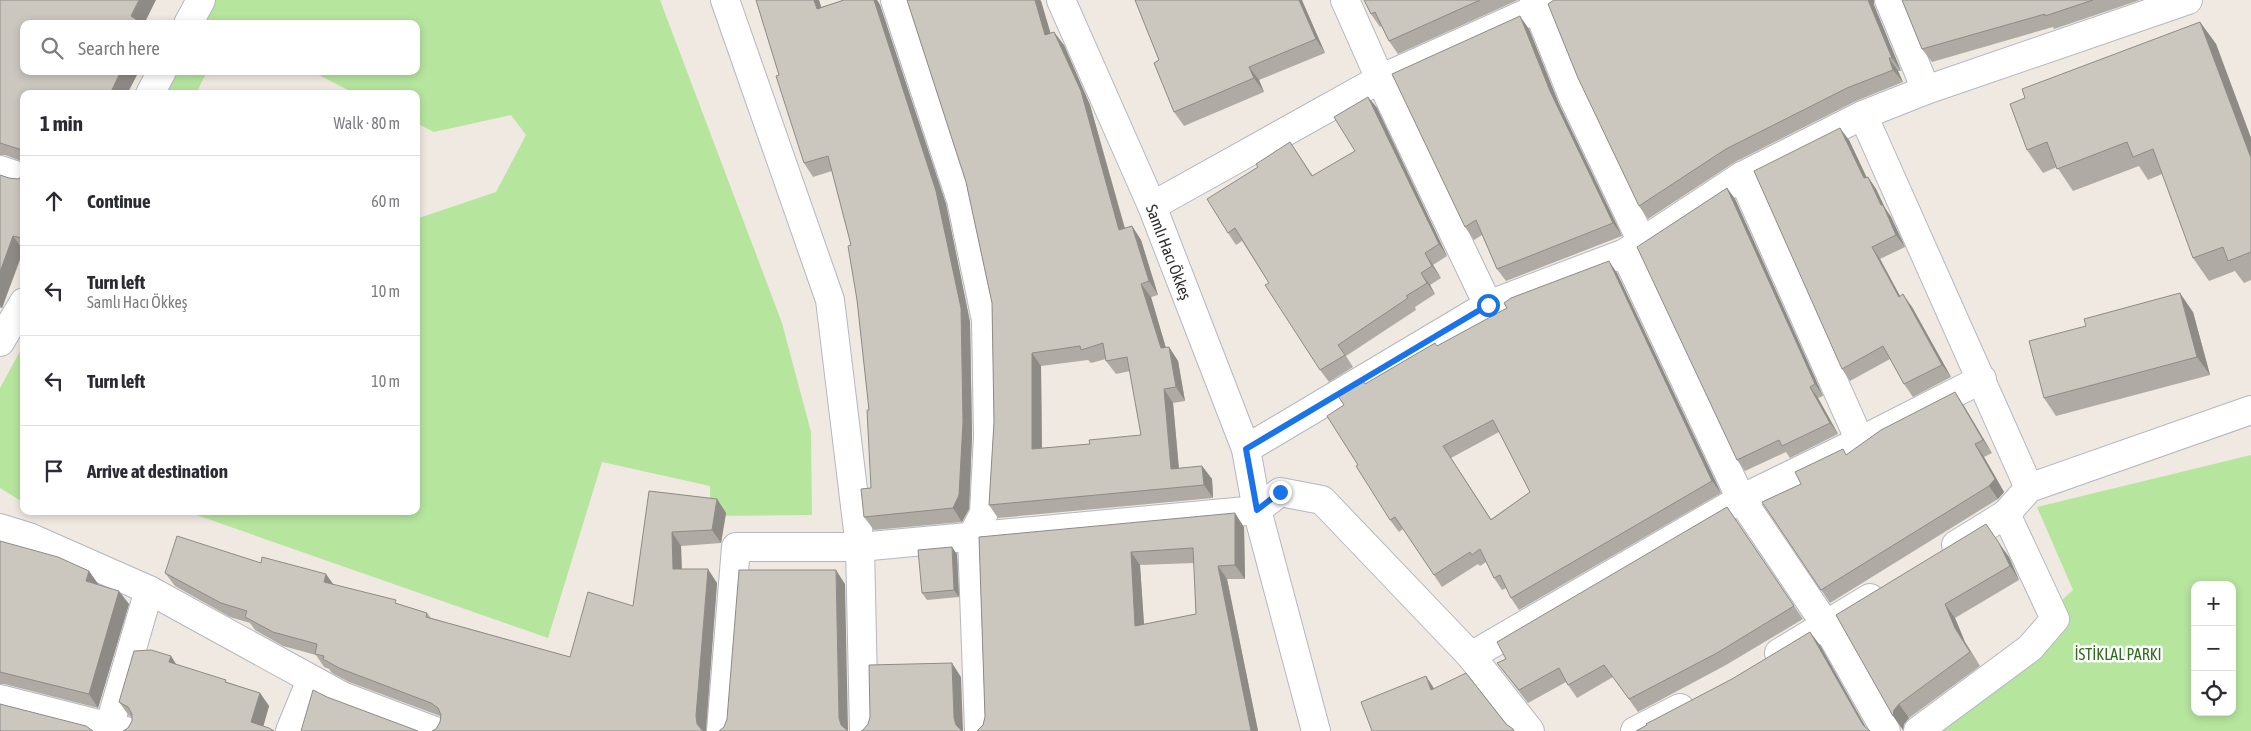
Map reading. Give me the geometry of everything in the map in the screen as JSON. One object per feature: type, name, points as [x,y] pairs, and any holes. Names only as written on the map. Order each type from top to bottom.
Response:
[{"type":"street","points":[[190,20],[201,0]]},
{"type":"street","points":[[725,0],[830,300],[860,547],[864,731]]},
{"type":"street","points":[[895,0],[961,200],[986,320],[988,436],[984,513],[972,537],[979,731]]},
{"type":"street","name":"Samlı Hacı Ökkeş","points":[[1061,0],[1152,206],[1246,449],[1257,510],[1316,731]]},
{"type":"street","points":[[1345,0],[1380,79],[1488,305]]},
{"type":"street","points":[[1889,0],[1926,90]]},
{"type":"street","points":[[1246,449],[1488,305],[1634,247],[1742,176],[1863,115],[1926,90],[2188,0]]},
{"type":"street","points":[[1152,206],[1380,79],[1543,3],[1573,97],[1634,247],[1741,499],[1826,625],[1886,731]]},
{"type":"street","points":[[152,90],[160,75]]},
{"type":"street","points":[[1863,115],[2029,488]]},
{"type":"street","points":[[0,170],[20,177]]},
{"type":"street","points":[[1742,176],[1860,441]]},
{"type":"street","points":[[1472,656],[1741,499],[1982,379]]},
{"type":"street","points":[[1933,559],[2006,514],[2029,488],[2251,410]]},
{"type":"street","points":[[721,731],[736,547],[860,547],[1257,510],[1280,492],[1322,500],[1472,656],[1530,731]]},
{"type":"street","points":[[1918,731],[2030,648],[2055,619],[2006,514]]},
{"type":"street","points":[[0,528],[29,537],[149,590],[342,696],[435,731]]},
{"type":"street","points":[[1759,664],[1892,584]]},
{"type":"street","points":[[0,700],[114,729],[149,590]]},
{"type":"street","points":[[290,731],[311,680]]},
{"type":"street","points":[[1635,731],[1701,697]]},
{"type":"green space","points":[[212,0],[660,0],[782,323],[811,432],[812,515],[710,516],[710,486],[602,462],[548,638],[196,515],[420,515],[420,218],[496,192],[526,135],[511,115],[434,132],[420,125],[420,90],[348,90],[319,75],[420,75],[420,20],[201,20]]},
{"type":"green space","points":[[171,75],[205,75],[198,90],[163,90]]},
{"type":"green space","points":[[20,351],[20,500],[0,488],[0,388]]},
{"type":"green space","name":"İSTİKLAL PARKI","points":[[2251,455],[2251,731],[1919,731],[2073,590],[2037,507]]},
{"type":"building","points":[[0,0],[139,0],[131,16],[137,20],[20,20],[20,75],[119,75],[112,90],[20,90],[20,150],[0,143]]},
{"type":"building","points":[[756,0],[814,0],[817,9],[844,0],[874,0],[936,191],[961,308],[963,422],[959,495],[953,508],[864,517],[861,489],[871,488],[867,410],[869,410],[857,300],[848,246],[851,245],[828,156],[804,163],[776,76],[779,75]]},
{"type":"building","points":[[907,0],[1035,0],[1045,35],[1054,32],[1081,91],[1119,230],[1132,226],[1149,281],[1141,284],[1161,348],[1169,347],[1176,387],[1164,389],[1171,469],[1202,466],[1204,485],[989,505],[994,422],[992,303],[966,182]],"holes":[[[1103,343],[1106,361],[1127,357],[1141,435],[1089,440],[1090,444],[1032,449],[1032,353],[1080,346],[1081,350]]]},
{"type":"building","points":[[1135,0],[1299,0],[1316,39],[1249,67],[1254,78],[1174,112],[1154,63],[1159,60]]},
{"type":"building","points":[[1364,0],[1480,0],[1389,41],[1375,12],[1371,14]]},
{"type":"building","points":[[1554,0],[1868,0],[1892,58],[1889,58],[1893,70],[1847,88],[1726,149],[1639,206],[1578,78],[1548,4]]},
{"type":"building","points":[[1902,0],[2093,0],[2045,16],[2045,14],[1922,49]]},
{"type":"building","points":[[1520,16],[1550,91],[1613,223],[1497,269],[1476,220],[1465,227],[1392,74]]},
{"type":"building","points":[[2200,22],[2251,158],[2251,252],[2228,261],[2223,247],[2193,258],[2153,149],[2133,157],[2127,142],[2057,169],[2047,142],[2027,150],[2010,104],[2025,98],[2022,89]]},
{"type":"building","points":[[1368,97],[1439,244],[1425,253],[1432,266],[1421,273],[1427,283],[1338,345],[1345,355],[1320,370],[1265,285],[1269,283],[1235,228],[1228,233],[1207,199],[1258,167],[1256,164],[1290,142],[1312,176],[1355,151],[1334,117]]},
{"type":"building","points":[[1840,128],[1864,178],[1868,177],[1881,205],[1883,205],[1896,235],[1872,247],[1899,297],[1903,294],[1942,365],[1904,384],[1883,346],[1842,369],[1754,171]]},
{"type":"building","points":[[0,175],[9,178],[20,178],[20,238],[13,236],[0,272]]},
{"type":"building","points":[[1727,188],[1815,384],[1810,387],[1830,423],[1782,446],[1779,440],[1737,460],[1637,247]]},
{"type":"building","points":[[1609,261],[1712,481],[1511,598],[1500,575],[1494,578],[1480,549],[1472,555],[1470,552],[1434,575],[1395,517],[1390,520],[1327,416],[1344,405],[1338,396],[1363,381],[1365,384],[1435,343],[1437,346],[1507,308],[1504,303],[1511,298]],"holes":[[[1493,420],[1530,492],[1491,520],[1443,446]]]},
{"type":"building","points":[[2180,293],[2197,357],[2044,398],[2029,341],[2086,326],[2084,319]]},
{"type":"building","points":[[1955,392],[1983,440],[1975,444],[1995,479],[1989,486],[1821,590],[1762,502],[1801,484],[1795,472],[1843,449],[1846,455],[1881,430]]},
{"type":"building","points":[[649,491],[717,499],[712,530],[672,532],[673,569],[708,569],[696,716],[697,724],[705,731],[432,731],[436,729],[440,722],[441,715],[438,708],[431,703],[339,668],[323,659],[324,656],[315,654],[317,644],[273,632],[245,617],[247,611],[221,603],[165,573],[177,536],[261,563],[262,557],[326,574],[324,582],[396,600],[395,603],[427,613],[426,617],[570,657],[588,592],[633,606]]},
{"type":"building","points":[[1727,507],[1794,606],[1717,653],[1629,699],[1604,665],[1568,685],[1559,668],[1519,690],[1497,663],[1506,659],[1497,642]]},
{"type":"building","points":[[1235,513],[1235,565],[1218,566],[1251,731],[977,731],[983,725],[985,717],[979,537]],"holes":[[[1193,548],[1196,614],[1135,626],[1131,552]]]},
{"type":"building","points":[[1986,524],[1999,543],[2010,566],[1945,604],[1955,628],[1970,652],[1899,704],[1894,710],[1893,716],[1836,615]]},
{"type":"building","points":[[0,541],[58,557],[89,571],[86,581],[119,591],[89,694],[0,672]]},
{"type":"building","points":[[952,547],[954,590],[922,593],[918,550]]},
{"type":"building","points":[[739,570],[836,570],[839,718],[841,725],[848,731],[719,731],[724,727],[727,719]]},
{"type":"building","points":[[1810,632],[1863,725],[1870,731],[1636,731],[1732,679]]},
{"type":"building","points":[[151,650],[171,656],[169,662],[260,693],[251,722],[274,731],[123,731],[128,728],[132,721],[132,714],[128,707],[119,702],[134,651]]},
{"type":"building","points":[[952,663],[954,718],[956,725],[962,731],[861,731],[868,724],[870,717],[869,665]]},
{"type":"building","points":[[1466,673],[1506,724],[1514,731],[1372,731],[1361,702],[1426,676],[1431,690]]},
{"type":"building","points":[[313,690],[327,697],[418,731],[301,731]]},
{"type":"building","points":[[0,704],[86,726],[93,731],[0,731]]},
{"type":"route","points":[[1280,492],[1257,510],[1246,449],[1488,305]]}]
